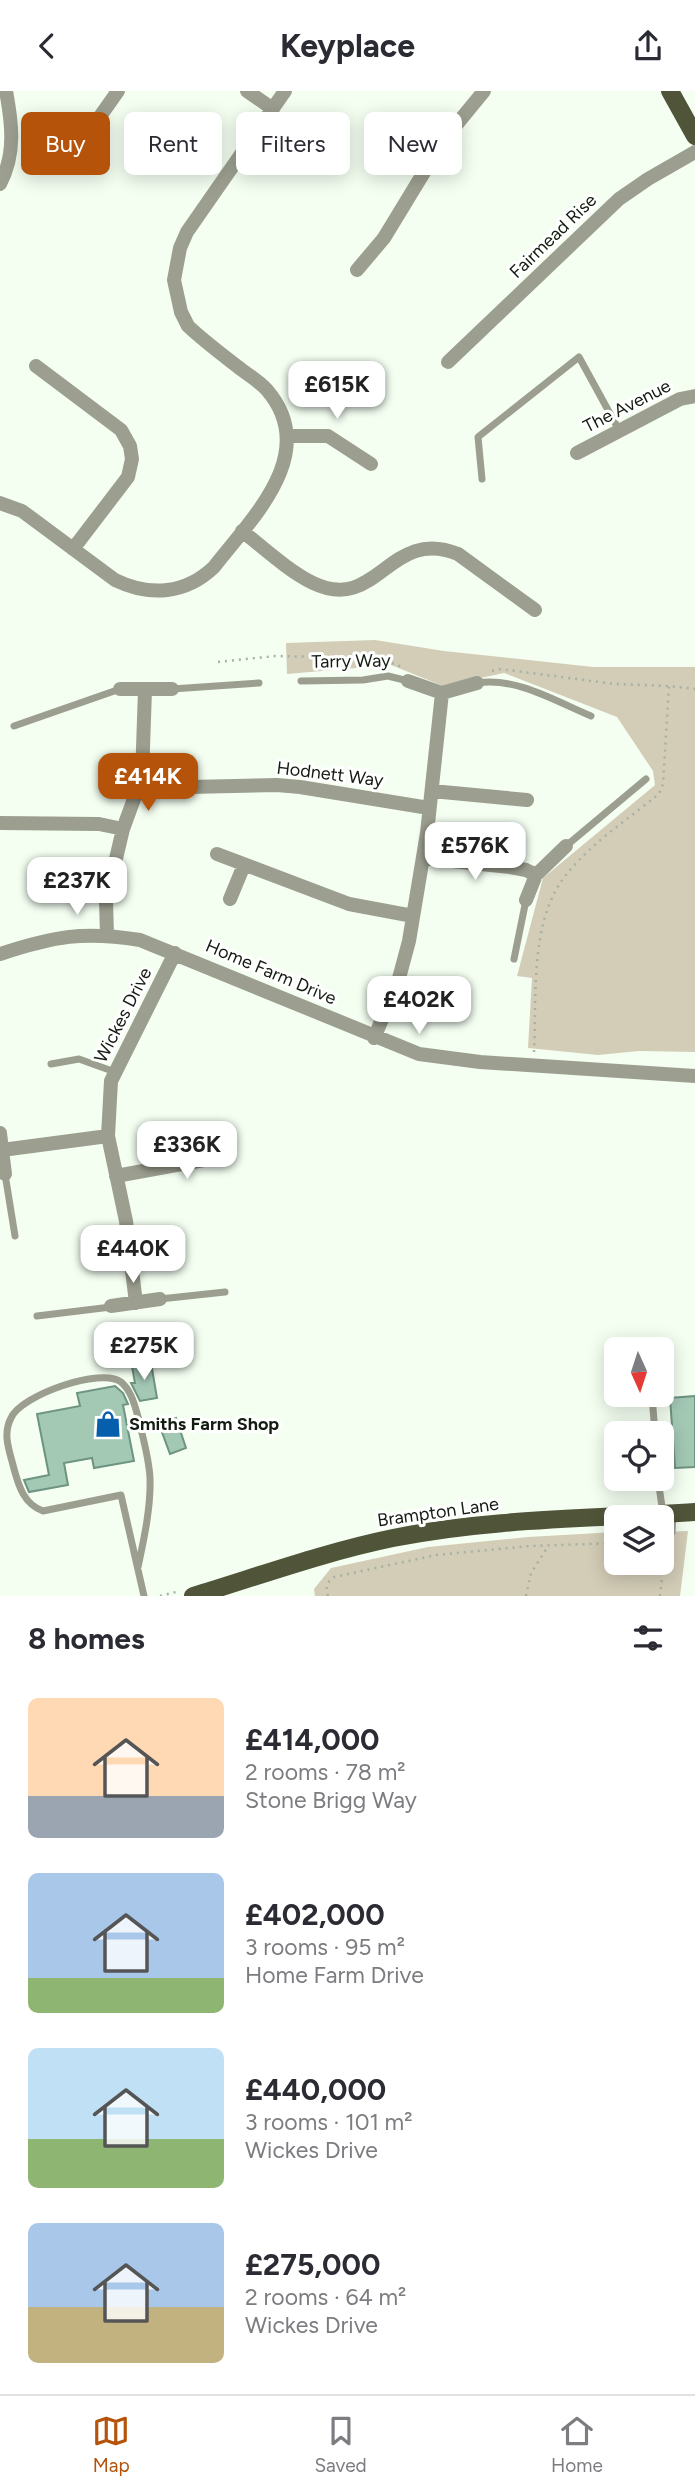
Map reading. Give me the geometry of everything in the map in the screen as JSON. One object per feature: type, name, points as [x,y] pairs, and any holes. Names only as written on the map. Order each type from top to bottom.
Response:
[{"type":"main road","points":[[670,91],[695,136]]},
{"type":"main road","name":"Brampton Lane","points":[[674,1521],[695,1512]]},
{"type":"main road","name":"Brampton Lane","points":[[193,1596],[339,1551],[395,1538],[503,1524],[604,1523]]},
{"type":"street","points":[[0,184],[7,171],[12,134],[6,91]]},
{"type":"street","points":[[103,112],[118,91]]},
{"type":"street","points":[[247,91],[273,109]]},
{"type":"street","points":[[0,503],[22,511],[127,586],[160,591],[188,585],[202,578],[242,531],[278,479],[285,463],[287,436],[276,403],[266,389],[188,325],[181,312],[174,280],[175,264],[187,232],[285,91]]},
{"type":"street","points":[[357,270],[384,239],[443,141],[484,91]]},
{"type":"street","name":"Fairmead Rise","points":[[448,362],[619,199],[695,152]]},
{"type":"street","points":[[36,366],[121,430],[130,446],[132,459],[128,477],[73,549]]},
{"type":"street","name":"The Avenue","points":[[577,453],[680,399],[695,396]]},
{"type":"street","points":[[287,436],[328,436],[371,464]]},
{"type":"street","points":[[242,531],[313,583],[342,589],[357,587],[372,580],[394,560],[407,553],[420,549],[446,549],[458,554],[535,610]]},
{"type":"street","name":"Tarry Way","points":[[410,676],[442,693]]},
{"type":"street","points":[[374,1038],[398,982],[413,916],[432,791],[442,693],[477,683]]},
{"type":"street","points":[[120,689],[172,689]]},
{"type":"street","points":[[107,935],[106,901],[123,829],[142,777],[145,690]]},
{"type":"street","name":"Hodnett Way","points":[[142,777],[189,787],[300,787],[429,808]]},
{"type":"street","points":[[432,791],[527,800]]},
{"type":"street","points":[[0,823],[99,824],[123,829]]},
{"type":"street","points":[[526,900],[536,875],[566,846]]},
{"type":"street","points":[[218,854],[349,904],[413,916]]},
{"type":"street","points":[[423,857],[510,867],[536,875]]},
{"type":"street","points":[[230,899],[244,865]]},
{"type":"street","name":"Home Farm Drive","points":[[0,954],[36,942],[74,935],[107,935],[140,940],[374,1038],[419,1054],[480,1062],[695,1076]]},
{"type":"street","name":"Wickes Drive","points":[[136,1303],[125,1220],[108,1136],[111,1081],[175,953]]},
{"type":"street","points":[[0,1133],[5,1174]]},
{"type":"street","points":[[2,1150],[108,1136]]},
{"type":"street","points":[[116,1176],[209,1159],[211,1138]]},
{"type":"street","points":[[111,1306],[160,1299]]},
{"type":"lane","points":[[482,479],[478,437],[579,357],[619,430]]},
{"type":"lane","name":"Tarry Way","points":[[301,681],[410,676]]},
{"type":"lane","points":[[477,683],[496,680],[515,684],[590,716]]},
{"type":"lane","points":[[172,689],[259,683]]},
{"type":"lane","points":[[14,726],[120,689]]},
{"type":"lane","points":[[566,846],[646,779]]},
{"type":"lane","points":[[514,959],[526,900]]},
{"type":"lane","points":[[51,1064],[79,1059],[116,1072]]},
{"type":"lane","points":[[5,1174],[15,1235]]},
{"type":"lane","points":[[160,1299],[225,1292]]},
{"type":"lane","points":[[37,1316],[111,1306]]},
{"type":"lane","points":[[138,1567],[147,1522],[150,1478],[135,1405],[129,1392],[120,1381],[112,1378],[101,1379],[50,1390],[21,1404],[12,1414],[6,1432],[23,1495],[34,1507],[43,1511],[121,1495],[144,1596]]},
{"type":"path","points":[[219,662],[275,656],[378,658],[410,676]]},
{"type":"path","points":[[489,672],[501,669],[614,684],[695,689]]},
{"type":"path","points":[[534,1066],[539,938],[547,907],[564,876],[584,854],[659,793],[663,784],[668,686]]},
{"type":"path","points":[[328,1596],[329,1581],[354,1571],[375,1570],[436,1555],[530,1546],[547,1548],[604,1544]]},
{"type":"path","points":[[526,1596],[531,1573],[547,1548]]},
{"type":"path","points":[[660,1596],[662,1575]]},
{"type":"shaded area","points":[[375,640],[444,651],[593,667],[695,667],[695,1052],[639,1051],[598,1055],[528,1048],[532,978],[517,976],[543,878],[655,785],[653,771],[617,717],[504,673],[443,686],[391,665],[287,674],[286,643]]},
{"type":"shaded area","points":[[688,1531],[680,1596],[315,1596],[314,1589],[331,1568],[428,1547],[528,1537],[604,1533],[604,1575],[674,1575],[674,1532]]},
{"type":"building","points":[[151,1363],[157,1398],[140,1401],[131,1383],[135,1383],[132,1366]]},
{"type":"building","name":"Smiths Farm Shop","points":[[115,1386],[123,1393],[128,1404],[123,1405],[134,1461],[94,1468],[92,1458],[64,1463],[68,1485],[29,1492],[24,1480],[49,1475],[37,1414],[80,1406],[77,1393]]},
{"type":"building","points":[[695,1396],[695,1467],[675,1468],[674,1421],[672,1421],[671,1407],[674,1407],[674,1398]]},
{"type":"building","points":[[176,1418],[186,1448],[170,1454],[159,1424]]},
{"type":"place","name":"Smiths Farm Shop","points":[[108,1424]]}]
